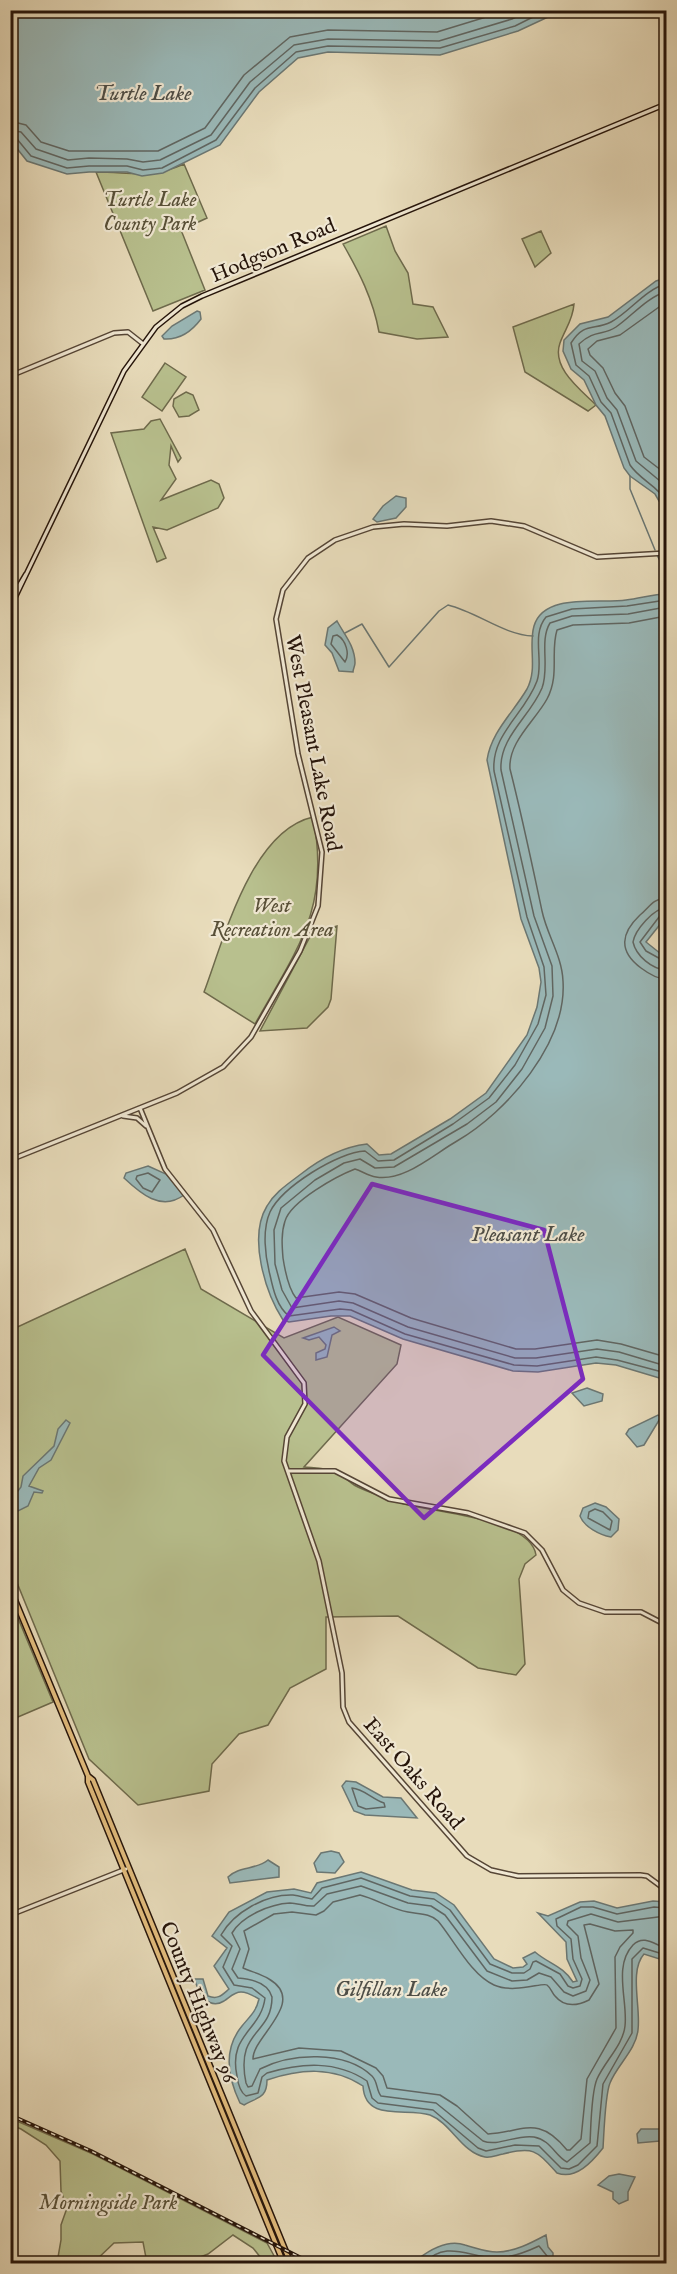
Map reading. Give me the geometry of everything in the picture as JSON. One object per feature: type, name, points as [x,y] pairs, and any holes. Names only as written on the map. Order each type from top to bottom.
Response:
[{"type":"main road","name":"County Highway 96","points":[[10,1588],[285,2264]]},
{"type":"main road","name":"County Highway 96","points":[[88,1776],[93,1780],[291,2264]]},
{"type":"street","name":"Hodgson Road","points":[[10,608],[124,371],[142,343],[164,319],[202,296],[666,104]]},
{"type":"street","points":[[10,376],[114,333],[128,332],[142,343]]},
{"type":"street","name":"West Pleasant Lake Road","points":[[10,1160],[140,1108],[214,1073],[244,1046],[300,951],[318,906],[322,873],[321,844],[298,754],[276,626],[280,597],[286,584],[301,565],[328,544],[373,527],[404,524],[447,526],[491,521],[524,526],[597,557],[666,553]]},
{"type":"street","name":"Hodgson Road","points":[[10,600],[26,574]]},
{"type":"street","name":"East Oaks Road","points":[[140,1108],[165,1169],[218,1238],[251,1311],[304,1383],[305,1406],[285,1443],[284,1455],[319,1561],[342,1673],[345,1713],[352,1726],[467,1856],[491,1870],[511,1876],[640,1875],[647,1876],[666,1890]]},
{"type":"street","points":[[118,1116],[137,1118],[149,1130]]},
{"type":"street","points":[[288,1471],[335,1471],[389,1499],[468,1513],[525,1533],[542,1550],[564,1590],[579,1603],[605,1612],[641,1612],[666,1625]]},
{"type":"street","points":[[10,1915],[128,1868]]},
{"type":"highlighted area","points":[[372,1184],[544,1230],[583,1379],[424,1518],[263,1355]]},
{"type":"green space","name":"Turtle Lake County Park","points":[[184,164],[207,218],[181,230],[205,290],[153,311],[96,172],[151,173]]},
{"type":"green space","points":[[386,226],[395,251],[408,273],[413,304],[433,307],[448,337],[417,339],[379,332],[365,286],[343,244]]},
{"type":"green space","points":[[541,231],[551,253],[535,267],[522,239]]},
{"type":"green space","points":[[574,304],[558,352],[563,370],[596,405],[588,411],[525,372],[513,327]]},
{"type":"green space","points":[[165,363],[186,377],[162,411],[142,397]]},
{"type":"green space","points":[[186,392],[193,395],[199,410],[189,416],[179,417],[173,406],[174,399]]},
{"type":"green space","points":[[160,419],[181,458],[178,462],[171,446],[169,465],[176,479],[161,500],[211,480],[219,484],[224,498],[218,508],[167,530],[153,527],[166,558],[157,562],[111,433],[144,429],[151,421]]},
{"type":"green space","name":"West Recreation Area","points":[[313,817],[317,849],[314,903],[297,950],[255,1024],[204,992],[231,917],[257,865],[273,843],[291,826]]},
{"type":"green space","name":"West Recreation Area","points":[[337,926],[331,999],[328,1007],[307,1028],[260,1031],[312,933]]},
{"type":"green space","points":[[185,1249],[201,1289],[284,1338],[338,1317],[401,1345],[397,1364],[304,1467],[332,1471],[359,1488],[401,1503],[499,1524],[517,1532],[530,1542],[536,1555],[525,1564],[519,1579],[525,1664],[516,1675],[478,1668],[398,1616],[326,1617],[326,1669],[290,1688],[268,1725],[239,1734],[212,1764],[209,1791],[138,1805],[89,1759],[11,1568],[11,1330]]},
{"type":"green space","points":[[10,1599],[53,1702],[11,1720],[10,1720]]},
{"type":"green space","name":"Morningside Park","points":[[10,2118],[93,2154],[267,2243],[278,2263],[265,2263],[253,2248],[233,2235],[208,2254],[185,2263],[147,2263],[143,2242],[114,2243],[93,2263],[57,2263],[61,2225],[67,2208],[61,2191],[60,2161],[46,2145],[11,2125]]},
{"type":"water","name":"Turtle Lake","points":[[11,10],[561,11],[518,31],[440,55],[328,52],[298,58],[259,92],[220,145],[163,173],[142,176],[127,172],[67,174],[27,161],[11,141]]},
{"type":"water","points":[[666,278],[666,513],[655,494],[630,476],[624,468],[605,416],[596,405],[584,380],[571,369],[563,351],[564,340],[580,324],[608,317],[656,281]]},
{"type":"water","points":[[197,311],[200,312],[201,319],[190,331],[175,338],[164,339],[162,336],[172,326]]},
{"type":"water","points":[[396,496],[406,498],[406,507],[396,518],[377,522],[373,519],[383,506]]},
{"type":"water","name":"Pleasant Lake","points":[[666,594],[666,917],[646,942],[666,958],[666,1380],[616,1365],[596,1363],[538,1372],[513,1371],[403,1339],[350,1316],[331,1316],[289,1322],[283,1320],[265,1280],[259,1248],[261,1219],[274,1196],[308,1169],[332,1154],[367,1144],[379,1155],[391,1154],[450,1119],[486,1093],[527,1035],[537,1007],[541,982],[539,968],[521,919],[487,760],[493,740],[530,681],[534,626],[540,615],[549,608],[561,604],[626,600]]},
{"type":"water","points":[[337,621],[349,640],[355,657],[353,672],[339,671],[332,653],[325,645],[328,628]]},
{"type":"water","points":[[148,1166],[166,1174],[184,1195],[167,1202],[159,1201],[144,1194],[124,1178],[126,1173]]},
{"type":"water","points":[[334,1327],[340,1331],[332,1335],[327,1357],[316,1360],[316,1353],[325,1349],[326,1345],[319,1337],[309,1340],[303,1338]]},
{"type":"water","points":[[587,1388],[603,1394],[602,1401],[584,1406],[572,1393]]},
{"type":"water","points":[[658,1415],[661,1417],[644,1445],[637,1447],[626,1434],[629,1429]]},
{"type":"water","points":[[66,1420],[70,1423],[51,1460],[39,1468],[29,1486],[43,1491],[42,1493],[34,1492],[28,1506],[16,1512],[13,1510],[14,1496],[21,1487],[23,1476],[54,1446],[58,1429]]},
{"type":"water","points":[[595,1503],[606,1507],[619,1519],[618,1530],[611,1537],[593,1530],[580,1516],[583,1508]]},
{"type":"water","points":[[346,1781],[356,1782],[383,1797],[401,1798],[417,1818],[365,1815],[354,1811],[342,1786]]},
{"type":"water","points":[[331,1851],[339,1853],[344,1862],[335,1873],[317,1872],[314,1863],[321,1853]]},
{"type":"water","points":[[268,1860],[279,1867],[279,1877],[230,1883],[228,1877],[232,1874]]},
{"type":"water","name":"Gilfillan Lake","points":[[361,1872],[412,1890],[436,1893],[454,1905],[494,1959],[513,1968],[523,1967],[527,1964],[523,1958],[535,1952],[560,1969],[573,1982],[577,1981],[567,1959],[566,1942],[538,1913],[548,1916],[580,1902],[594,1901],[617,1908],[653,1901],[666,1902],[666,1961],[644,1954],[640,1961],[636,1979],[639,2021],[637,2037],[608,2089],[603,2148],[583,2168],[571,2174],[557,2173],[539,2155],[522,2150],[490,2157],[477,2154],[463,2144],[444,2124],[430,2115],[379,2109],[371,2105],[366,2098],[363,2086],[328,2072],[292,2073],[267,2080],[267,2086],[261,2096],[244,2105],[240,2103],[230,2074],[230,2054],[236,2035],[254,2011],[259,1999],[248,1993],[239,1992],[224,2001],[213,2004],[201,1994],[194,1979],[203,1979],[208,1996],[211,1997],[220,1996],[229,1989],[214,1966],[227,1948],[212,1936],[229,1912],[267,1892],[294,1889],[311,1893],[317,1883]]},
{"type":"water","points":[[666,2120],[666,2151],[660,2141],[638,2143],[637,2134],[641,2129],[659,2129]]},
{"type":"water","points":[[619,2174],[635,2177],[628,2192],[628,2200],[619,2204],[613,2199],[613,2192],[598,2185],[609,2176]]},
{"type":"water","points":[[546,2235],[548,2247],[553,2253],[553,2263],[417,2263],[418,2259],[428,2252],[446,2244],[459,2243],[489,2251],[503,2252]]},
{"type":"waterway","points":[[630,476],[630,489],[655,550]]},
{"type":"waterway","points":[[657,555],[666,573]]},
{"type":"waterway","points":[[345,633],[362,624],[389,667],[439,611],[448,605],[501,628],[533,636]]},
{"type":"railway","points":[[10,2115],[91,2151],[313,2264]]}]
